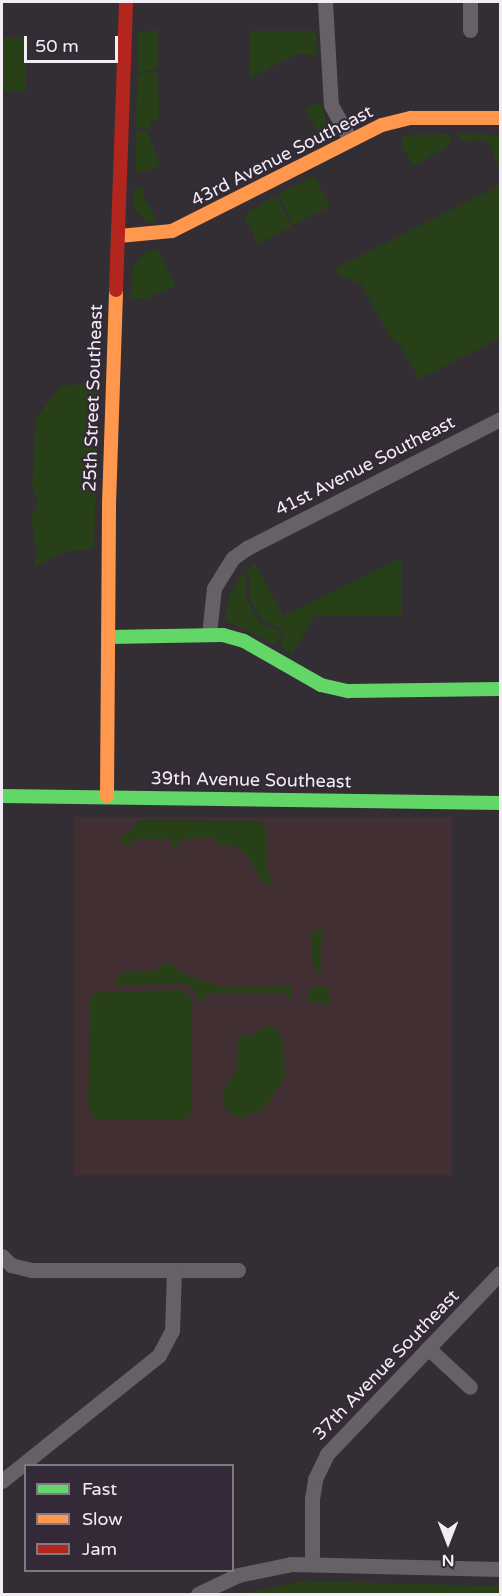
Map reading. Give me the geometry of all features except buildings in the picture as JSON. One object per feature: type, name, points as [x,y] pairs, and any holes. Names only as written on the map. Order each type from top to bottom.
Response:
[{"type":"street","name":"25th Street Southeast","points":[[107,796],[108,637],[126,2]]},
{"type":"street","points":[[325,2],[332,105],[350,140]]},
{"type":"street","points":[[470,2],[470,30]]},
{"type":"street","name":"43rd Avenue Southeast","points":[[119,236],[172,231],[350,140],[411,118],[501,118]]},
{"type":"street","name":"41st Avenue Southeast","points":[[209,634],[214,588],[233,558],[247,548],[501,419]]},
{"type":"street","points":[[108,637],[209,634],[244,641],[334,689],[501,689]]},
{"type":"street","name":"39th Avenue Southeast","points":[[2,796],[501,803]]},
{"type":"street","points":[[3,1258],[31,1270],[238,1270]]},
{"type":"street","points":[[2,1481],[159,1354],[172,1331],[174,1270]]},
{"type":"street","name":"37th Avenue Southeast","points":[[312,1564],[312,1499],[320,1466],[335,1444],[501,1273]]},
{"type":"street","points":[[428,1348],[470,1387]]},
{"type":"street","points":[[198,1594],[255,1570],[312,1564],[501,1569]]},
{"type":"shaded area","points":[[74,817],[452,817],[452,1175],[74,1175]]},
{"type":"green space","points":[[158,30],[157,69],[137,72],[138,32]]},
{"type":"green space","points":[[250,31],[316,31],[317,55],[297,54],[250,78]]},
{"type":"green space","points":[[2,37],[26,37],[26,91],[2,91]]},
{"type":"green space","points":[[142,72],[158,72],[159,118],[150,123],[150,129],[136,128],[137,76]]},
{"type":"green space","points":[[321,103],[328,126],[323,141],[305,108]]},
{"type":"green space","points":[[136,131],[147,132],[161,166],[135,174]]},
{"type":"green space","points":[[450,134],[451,145],[413,166],[402,146],[403,135]]},
{"type":"green space","points":[[456,134],[500,135],[500,173],[491,146],[485,140],[463,141]]},
{"type":"green space","points":[[315,176],[330,207],[293,225],[278,194]]},
{"type":"green space","points":[[500,185],[500,338],[419,379],[398,342],[390,337],[361,284],[340,276],[336,268]]},
{"type":"green space","points":[[144,188],[144,197],[158,222],[147,223],[134,208],[134,189]]},
{"type":"green space","points":[[276,196],[292,227],[258,244],[246,220],[247,212]]},
{"type":"green space","points":[[158,250],[176,286],[145,299],[131,298],[133,265],[147,251]]},
{"type":"green space","points":[[87,383],[93,391],[99,390],[94,549],[64,552],[33,568],[37,553],[31,519],[38,501],[32,487],[36,418],[61,386]]},
{"type":"green space","points":[[402,557],[402,616],[315,616],[292,654],[280,647],[284,631],[262,620],[249,598],[250,581],[246,571],[255,563],[283,616]]},
{"type":"green space","points":[[243,573],[247,584],[245,595],[254,613],[262,624],[282,632],[276,645],[225,620],[229,597]]},
{"type":"green space","points":[[140,820],[262,821],[266,830],[268,872],[273,884],[266,886],[244,852],[232,846],[218,845],[216,838],[179,839],[176,850],[172,848],[171,839],[133,839],[132,845],[124,847],[119,835],[126,835]]},
{"type":"green space","points":[[328,927],[322,930],[320,969],[324,969],[320,976],[312,964],[312,931]]},
{"type":"green space","points":[[166,962],[187,976],[223,987],[292,986],[292,1000],[288,1000],[287,994],[206,994],[205,1002],[198,1002],[195,991],[184,984],[113,985],[121,973],[154,971]]},
{"type":"green space","points":[[313,986],[329,987],[330,1003],[321,1005],[306,1000]]},
{"type":"green space","points":[[181,990],[191,996],[192,1003],[192,1115],[183,1120],[95,1119],[88,1108],[90,997],[100,992]]},
{"type":"green space","points":[[268,1025],[277,1028],[283,1042],[285,1077],[264,1109],[243,1118],[233,1116],[225,1109],[222,1092],[238,1067],[238,1036],[254,1035]]},
{"type":"green space","points":[[303,1581],[500,1586],[500,1594],[241,1594]]},
{"type":"traffic: fast","points":[[108,637],[223,635],[244,641],[321,685],[348,691],[500,689]]},
{"type":"traffic: fast","points":[[2,796],[500,803]]},
{"type":"traffic: slow","points":[[119,236],[172,231],[382,125],[411,118],[500,118]]},
{"type":"traffic: slow","points":[[107,796],[109,504],[116,290]]},
{"type":"traffic: jam","points":[[116,290],[126,2]]}]
